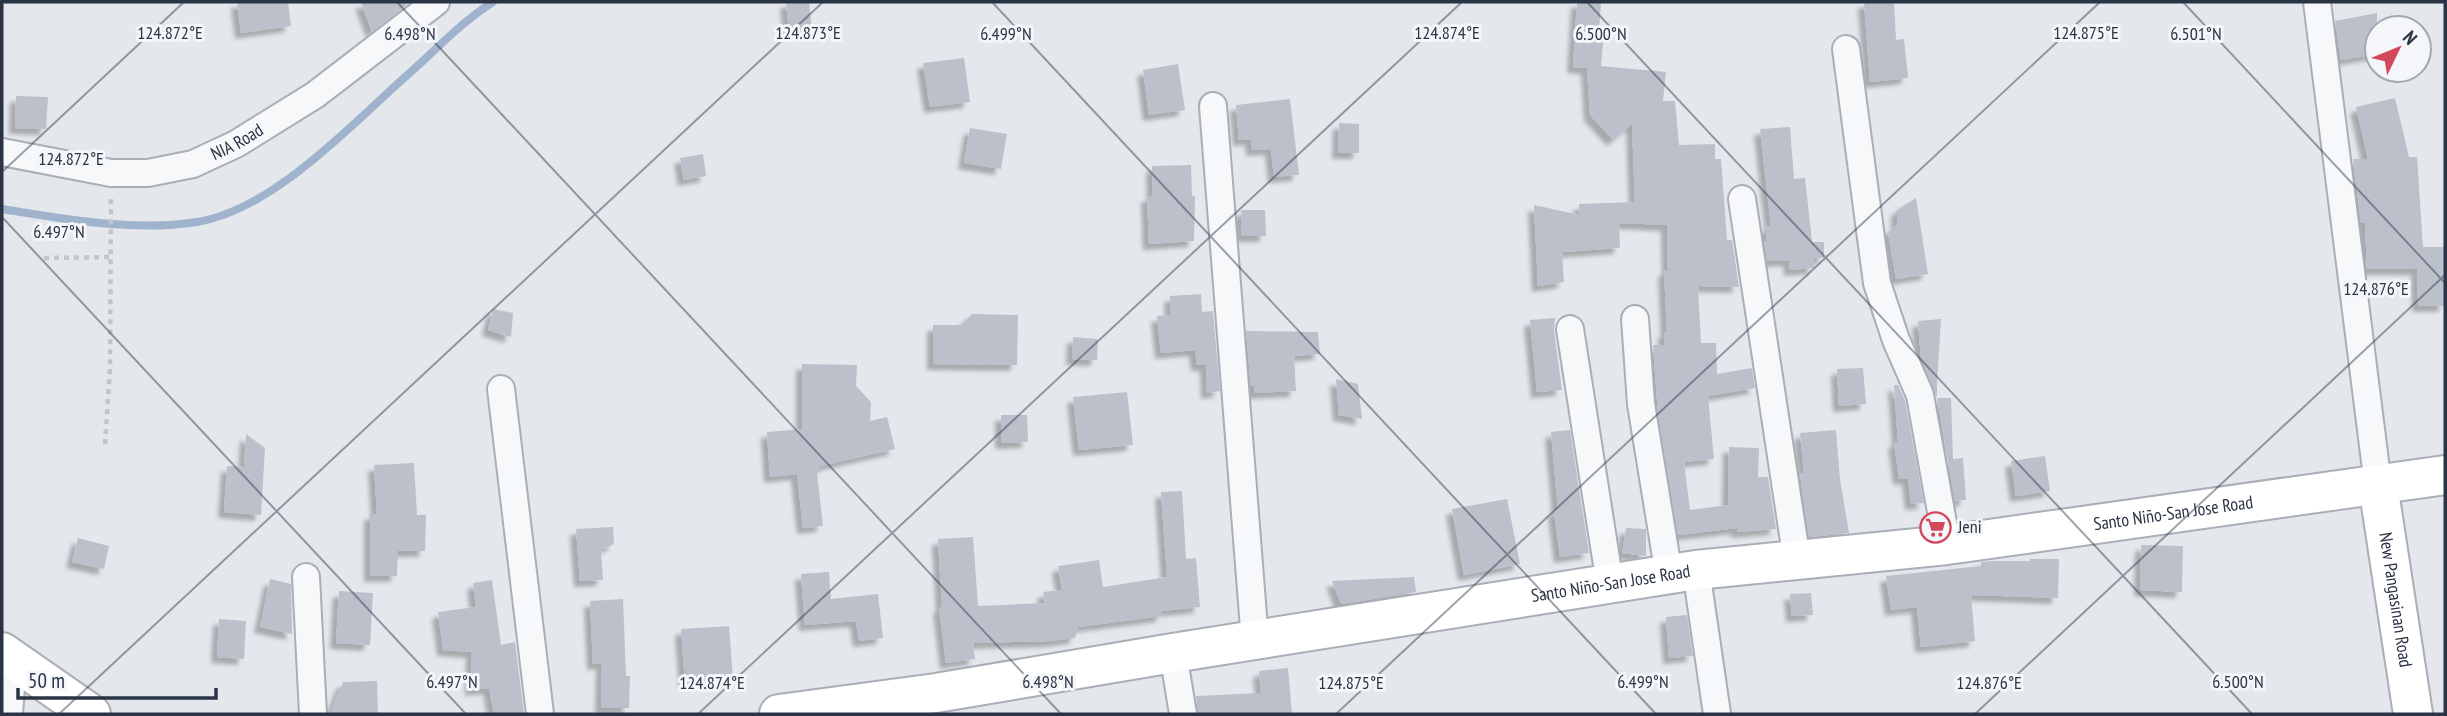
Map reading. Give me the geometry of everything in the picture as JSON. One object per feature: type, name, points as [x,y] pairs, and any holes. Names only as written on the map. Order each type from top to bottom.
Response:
[{"type":"main road","name":"Santo Niño-San Jose Road","points":[[779,714],[909,705],[936,694],[1173,653],[1682,572],[1947,545],[2445,475]]},
{"type":"main road","name":"New Pangasinan Road","points":[[2378,485],[2413,714]]},
{"type":"main road","points":[[8,656],[91,714]]},
{"type":"street","name":"NIA Road","points":[[2,152],[111,173],[148,173],[193,164],[236,144],[315,94],[436,2]]},
{"type":"street","points":[[2316,2],[2378,485]]},
{"type":"street","points":[[1846,49],[1877,283],[1891,327],[1920,395],[1947,545]]},
{"type":"street","points":[[1213,106],[1255,640]]},
{"type":"street","points":[[1742,199],[1797,561]]},
{"type":"street","points":[[1635,319],[1641,404],[1717,714]]},
{"type":"street","points":[[1570,329],[1610,584]]},
{"type":"street","points":[[501,390],[540,714]]},
{"type":"street","points":[[306,577],[313,714]]},
{"type":"street","points":[[1173,653],[1183,714]]},
{"type":"street","points":[[8,656],[9,714]]},
{"type":"path","points":[[105,444],[111,356],[111,214]]},
{"type":"path","points":[[44,258],[110,257]]},
{"type":"building","points":[[237,2],[288,2],[291,26],[241,33]]},
{"type":"building","points":[[361,2],[410,2],[372,32]]},
{"type":"building","points":[[786,2],[809,2],[812,30],[789,32]]},
{"type":"building","points":[[1577,2],[1601,2],[1599,31],[1604,32],[1601,66],[1666,72],[1663,101],[1675,101],[1679,145],[1715,144],[1715,159],[1721,159],[1727,240],[1732,240],[1739,287],[1698,286],[1701,343],[1716,343],[1717,374],[1752,368],[1755,388],[1708,396],[1714,459],[1684,462],[1690,510],[1728,505],[1729,447],[1759,448],[1758,477],[1768,477],[1776,529],[1737,532],[1737,528],[1678,535],[1658,413],[1653,345],[1664,345],[1664,332],[1667,332],[1664,271],[1668,270],[1667,225],[1619,223],[1620,248],[1562,252],[1564,282],[1538,286],[1534,205],[1580,215],[1579,204],[1635,202],[1632,124],[1613,140],[1590,115],[1587,68],[1573,67]]},
{"type":"building","points":[[1864,2],[1894,2],[1896,40],[1904,39],[1908,78],[1870,82]]},
{"type":"building","points":[[2363,16],[2363,56],[2341,60],[2335,21]]},
{"type":"building","points":[[964,58],[970,102],[930,107],[923,63]]},
{"type":"building","points":[[1178,64],[1185,110],[1149,115],[1143,70]]},
{"type":"building","points":[[16,96],[48,97],[46,129],[15,128]]},
{"type":"building","points":[[2395,98],[2409,157],[2417,157],[2423,247],[2445,247],[2445,306],[2418,306],[2417,269],[2367,269],[2365,223],[2361,223],[2353,159],[2368,159],[2356,107]]},
{"type":"building","points":[[1290,99],[1299,175],[1274,177],[1271,149],[1252,150],[1251,139],[1239,140],[1236,105]]},
{"type":"building","points":[[1339,123],[1359,124],[1359,153],[1338,153]]},
{"type":"building","points":[[1790,127],[1794,179],[1805,178],[1812,242],[1824,242],[1824,258],[1813,258],[1814,268],[1790,270],[1789,260],[1767,261],[1764,241],[1767,241],[1766,227],[1771,226],[1760,129]]},
{"type":"building","points":[[970,128],[1007,134],[1001,169],[964,163]]},
{"type":"building","points":[[703,154],[706,176],[684,180],[680,158]]},
{"type":"building","points":[[1191,165],[1192,196],[1195,196],[1194,241],[1149,244],[1147,196],[1153,196],[1152,166]]},
{"type":"building","points":[[1916,198],[1928,274],[1896,279],[1888,232],[1897,225],[1897,210]]},
{"type":"building","points":[[1241,210],[1265,210],[1266,236],[1242,236]]},
{"type":"building","points":[[1201,294],[1202,312],[1213,311],[1220,391],[1207,393],[1206,365],[1197,365],[1195,350],[1161,353],[1157,316],[1171,315],[1170,296]]},
{"type":"building","points":[[493,309],[513,313],[511,337],[488,330]]},
{"type":"building","points":[[972,314],[1018,315],[1017,365],[933,364],[933,325],[961,325]]},
{"type":"building","points":[[1555,318],[1554,331],[1562,390],[1537,392],[1530,320]]},
{"type":"building","points":[[1941,319],[1937,398],[1921,358],[1918,321]]},
{"type":"building","points":[[1246,331],[1318,332],[1320,354],[1294,356],[1296,391],[1254,393]]},
{"type":"building","points":[[1073,337],[1098,339],[1097,360],[1072,359]]},
{"type":"building","points":[[802,364],[857,365],[856,386],[871,402],[870,421],[887,417],[895,449],[820,466],[820,472],[817,473],[823,526],[803,528],[797,474],[770,477],[767,432],[802,429]]},
{"type":"building","points":[[1863,368],[1866,404],[1839,406],[1837,369]]},
{"type":"building","points":[[1336,379],[1358,384],[1362,419],[1339,415]]},
{"type":"building","points":[[1894,385],[1898,385],[1905,400],[1924,503],[1911,504],[1908,478],[1899,479],[1894,442],[1898,442]]},
{"type":"building","points":[[1127,392],[1133,445],[1079,450],[1073,397]]},
{"type":"building","points":[[1937,398],[1951,398],[1953,459],[1963,458],[1966,500],[1955,501]]},
{"type":"building","points":[[1001,415],[1027,415],[1028,442],[1001,443]]},
{"type":"building","points":[[1570,430],[1589,553],[1560,557],[1554,511],[1558,510],[1551,432]]},
{"type":"building","points":[[1836,430],[1840,480],[1849,533],[1809,537],[1800,474],[1804,473],[1800,433]]},
{"type":"building","points":[[246,434],[265,448],[261,515],[224,512],[227,466],[244,467]]},
{"type":"building","points":[[2045,456],[2050,491],[2016,496],[2011,461]]},
{"type":"building","points":[[414,463],[417,515],[426,515],[425,551],[398,551],[397,576],[370,576],[370,514],[377,514],[374,465]]},
{"type":"building","points":[[1182,491],[1186,559],[1196,558],[1200,607],[1162,611],[1162,616],[1078,627],[1075,638],[973,643],[975,659],[946,663],[939,607],[942,607],[938,539],[973,537],[978,606],[1045,603],[1043,592],[1062,590],[1058,566],[1099,560],[1103,587],[1167,577],[1161,492]]},
{"type":"building","points":[[1507,499],[1520,564],[1464,575],[1452,509]]},
{"type":"building","points":[[613,527],[614,544],[601,550],[603,580],[580,581],[576,529]]},
{"type":"building","points":[[1626,528],[1646,529],[1646,556],[1622,553]]},
{"type":"building","points":[[78,538],[109,546],[104,569],[72,562]]},
{"type":"building","points":[[2141,545],[2183,546],[2182,592],[2140,590]]},
{"type":"building","points":[[2059,559],[2058,598],[1971,595],[1975,641],[1921,647],[1917,607],[1891,610],[1886,576],[1981,566],[1981,562]]},
{"type":"building","points":[[829,572],[831,599],[878,594],[883,638],[859,641],[856,621],[805,625],[801,574]]},
{"type":"building","points":[[1414,577],[1416,592],[1341,604],[1332,581]]},
{"type":"building","points":[[270,579],[291,584],[292,634],[260,627]]},
{"type":"building","points":[[492,580],[501,645],[515,642],[524,714],[494,714],[489,688],[471,690],[472,652],[443,650],[438,612],[476,607],[473,583]]},
{"type":"building","points":[[339,591],[373,593],[370,645],[336,643]]},
{"type":"building","points":[[1811,593],[1813,615],[1792,616],[1790,594]]},
{"type":"building","points":[[623,599],[626,676],[630,676],[629,708],[601,708],[602,663],[593,664],[590,601]]},
{"type":"building","points":[[1687,615],[1693,656],[1669,658],[1666,617]]},
{"type":"building","points":[[219,619],[246,621],[244,659],[217,657]]},
{"type":"building","points":[[729,626],[733,679],[685,682],[681,629]]},
{"type":"building","points":[[1288,668],[1292,714],[1198,714],[1196,696],[1261,693],[1259,671]]},
{"type":"building","points":[[377,681],[378,714],[330,714],[343,682]]},
{"type":"waterway","points":[[2,209],[99,223],[148,226],[197,222],[225,214],[253,201],[308,164],[458,28],[493,2]]},
{"type":"place","name":"Jeni","points":[[1935,527]]}]
